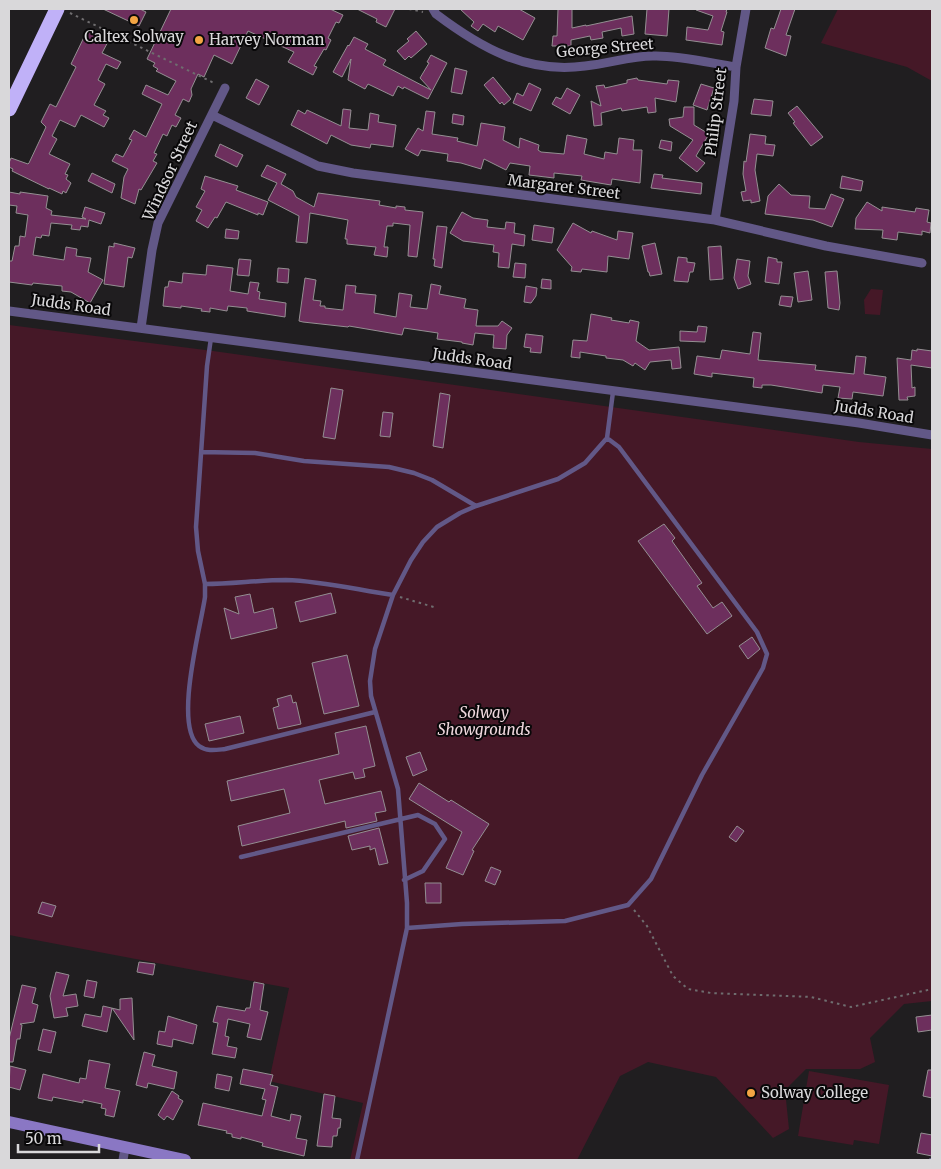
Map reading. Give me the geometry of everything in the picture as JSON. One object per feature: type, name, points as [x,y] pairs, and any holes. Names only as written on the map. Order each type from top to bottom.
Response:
[{"type":"highway","points":[[9,110],[63,10]]},
{"type":"street","name":"Philip Street","points":[[715,220],[734,102],[736,67],[746,9]]},
{"type":"street","name":"George Street","points":[[434,11],[477,43],[511,59],[546,68],[584,67],[653,56],[736,67]]},
{"type":"street","name":"Windsor Street","points":[[141,328],[152,250],[158,223],[225,88]]},
{"type":"street","name":"Margaret Street","points":[[212,114],[318,166],[354,173],[715,220],[826,246],[922,264]]},
{"type":"street","name":"Judds Road","points":[[9,310],[613,392],[859,423],[932,435]]},
{"type":"street","points":[[9,1122],[124,1154],[186,1160]]},
{"type":"lane","points":[[211,338],[207,366],[196,527],[198,551],[206,584],[203,611],[188,689],[191,734],[199,746],[208,750],[225,749],[375,712]]},
{"type":"lane","points":[[357,1160],[406,928],[407,903],[398,789],[370,696],[371,667],[375,649],[393,595],[411,560],[423,542],[437,527],[476,506],[558,479],[585,463],[607,438],[613,392]]},
{"type":"lane","points":[[406,928],[462,924],[565,921],[628,905],[651,879],[702,775],[763,668],[767,654],[757,632],[619,447],[607,438]]},
{"type":"lane","points":[[201,452],[248,453],[304,461],[390,467],[432,480],[476,506]]},
{"type":"lane","points":[[206,584],[285,580],[311,582],[393,595]]},
{"type":"lane","points":[[242,856],[418,815],[435,824],[445,839],[423,871],[404,880]]},
{"type":"path","points":[[409,9],[434,11]]},
{"type":"path","points":[[63,10],[225,88]]},
{"type":"path","points":[[393,595],[437,608]]},
{"type":"path","points":[[628,905],[647,926],[673,976],[688,990],[711,993],[812,997],[851,1007],[932,989]]},
{"type":"green space","points":[[838,9],[932,9],[932,81],[907,67],[821,43]]},
{"type":"green space","points":[[871,289],[883,290],[880,315],[865,314],[864,300]]},
{"type":"green space","name":"Solway Showgrounds","points":[[9,325],[213,351],[859,442],[932,449],[932,1001],[904,1004],[870,1038],[875,1062],[860,1069],[806,1069],[785,1090],[789,1129],[773,1138],[716,1077],[648,1062],[620,1076],[577,1160],[350,1160],[363,1103],[269,1081],[289,988],[9,935]]},
{"type":"green space","points":[[809,1071],[889,1085],[879,1144],[854,1140],[853,1145],[798,1136]]},
{"type":"building","name":"Caltex Solway","points":[[103,9],[140,9],[146,12],[139,26]]},
{"type":"building","points":[[171,9],[330,9],[343,15],[339,23],[336,22],[328,38],[331,40],[326,50],[324,49],[314,66],[317,67],[313,75],[288,62],[294,52],[248,31],[232,64],[214,55],[204,77],[198,74],[191,89],[192,95],[189,102],[183,99],[175,115],[181,118],[176,127],[172,125],[167,136],[163,134],[154,153],[157,154],[153,161],[157,163],[141,190],[139,189],[135,204],[121,198],[124,177],[128,169],[112,161],[116,154],[123,157],[132,140],[129,139],[134,130],[146,137],[162,104],[142,94],[146,85],[168,95],[176,81],[156,71],[158,69],[153,66],[155,63],[147,59]]},
{"type":"building","points":[[357,9],[395,9],[386,27],[376,22],[377,19]]},
{"type":"building","points":[[460,9],[519,9],[535,18],[523,40],[498,26],[495,32],[483,24],[478,31],[471,26],[474,22]]},
{"type":"building","points":[[558,9],[572,9],[572,28],[632,16],[634,34],[622,36],[621,28],[602,32],[603,38],[591,40],[590,36],[571,40],[571,46],[552,46],[553,36],[557,36]]},
{"type":"building","points":[[647,9],[669,9],[667,36],[645,34]]},
{"type":"building","points":[[697,9],[727,9],[721,31],[724,32],[722,45],[686,40],[687,27],[708,30],[713,16]]},
{"type":"building","points":[[781,9],[795,9],[786,35],[791,36],[786,56],[765,48],[771,28],[774,29]]},
{"type":"building","points":[[87,31],[97,37],[100,32],[110,38],[102,53],[121,62],[117,69],[106,64],[98,80],[105,84],[94,105],[106,111],[103,115],[109,118],[104,127],[81,115],[75,127],[60,120],[52,136],[57,139],[49,154],[70,164],[65,174],[68,175],[66,179],[71,183],[66,193],[63,191],[62,194],[12,171],[13,169],[9,167],[9,163],[11,158],[29,163],[46,127],[41,122],[50,104],[56,107],[76,67],[71,64]]},
{"type":"building","points":[[416,31],[427,44],[411,58],[409,56],[405,60],[397,51],[409,41],[407,39]]},
{"type":"building","points":[[354,37],[368,44],[365,49],[386,60],[383,65],[431,90],[420,78],[429,63],[427,62],[431,55],[447,63],[428,99],[398,86],[393,96],[368,84],[365,89],[348,80],[351,59],[342,77],[333,72]]},
{"type":"building","points":[[455,68],[467,71],[462,94],[451,92]]},
{"type":"building","points":[[493,77],[511,99],[504,105],[502,102],[500,104],[484,85]]},
{"type":"building","points":[[637,78],[638,80],[667,84],[668,80],[679,81],[676,102],[655,98],[656,112],[648,113],[647,107],[622,111],[621,108],[601,113],[602,125],[594,126],[591,101],[601,106],[596,86],[604,85],[605,88],[627,83],[627,80]]},
{"type":"building","points":[[256,79],[269,86],[259,105],[246,98]]},
{"type":"building","points":[[529,83],[541,89],[531,111],[513,103],[517,93],[523,96]]},
{"type":"building","points":[[701,84],[714,88],[707,110],[693,105]]},
{"type":"building","points":[[567,88],[580,95],[570,114],[552,104],[556,97],[561,99]]},
{"type":"building","points":[[754,99],[773,101],[771,116],[751,114]]},
{"type":"building","points":[[797,106],[823,137],[811,146],[793,123],[795,122],[788,113]]},
{"type":"building","points":[[684,107],[694,107],[694,125],[709,134],[696,156],[705,163],[697,172],[679,158],[693,140],[670,126],[669,119],[683,117]]},
{"type":"building","points":[[343,109],[351,110],[349,128],[368,130],[370,113],[379,115],[378,122],[396,125],[393,147],[371,144],[370,148],[351,145],[331,135],[327,144],[291,125],[298,110],[305,114],[307,110],[341,126]]},
{"type":"building","points":[[426,111],[435,112],[432,134],[458,138],[457,141],[477,146],[481,123],[505,127],[503,140],[519,148],[520,138],[539,145],[538,150],[541,152],[564,154],[567,135],[587,139],[584,154],[604,159],[605,152],[617,154],[619,138],[634,140],[633,150],[642,150],[640,183],[612,179],[611,185],[581,180],[582,176],[554,173],[554,178],[529,175],[530,166],[510,163],[506,170],[484,159],[481,169],[447,161],[448,154],[421,150],[418,156],[405,149],[418,128],[423,131]]},
{"type":"building","points":[[453,114],[464,116],[463,125],[452,123]]},
{"type":"building","points":[[750,134],[766,136],[765,144],[775,145],[773,156],[757,154],[755,170],[760,201],[751,203],[751,200],[743,201],[741,192],[746,191],[743,174]]},
{"type":"building","points":[[661,140],[672,142],[671,151],[659,148]]},
{"type":"building","points":[[220,144],[243,155],[237,167],[215,156]]},
{"type":"building","points":[[267,165],[286,174],[281,184],[293,191],[296,197],[314,207],[318,193],[380,201],[379,205],[396,208],[396,206],[405,207],[405,210],[423,212],[417,257],[408,256],[410,225],[393,223],[393,226],[387,226],[384,247],[388,247],[387,257],[374,255],[376,247],[347,244],[347,239],[345,239],[348,220],[310,213],[307,243],[296,242],[299,216],[268,200],[277,183],[261,176]]},
{"type":"building","points":[[92,173],[115,184],[112,193],[88,181]]},
{"type":"building","points":[[654,174],[663,175],[662,178],[702,183],[701,194],[651,188]]},
{"type":"building","points":[[205,176],[238,186],[236,190],[268,202],[263,215],[258,213],[258,215],[226,202],[217,218],[215,217],[208,228],[196,221],[202,210],[196,207],[205,191],[201,189]]},
{"type":"building","points":[[842,176],[863,181],[861,191],[840,188]]},
{"type":"building","points":[[779,184],[791,195],[810,196],[809,208],[825,209],[831,194],[844,199],[832,227],[813,220],[765,214],[768,196]]},
{"type":"building","points":[[9,192],[48,196],[46,208],[52,211],[51,215],[86,219],[82,217],[85,207],[105,213],[101,224],[89,220],[88,227],[81,226],[80,230],[71,229],[72,225],[51,223],[49,236],[42,235],[41,238],[36,237],[33,255],[64,260],[66,247],[77,249],[76,256],[91,258],[88,272],[103,280],[90,303],[71,292],[62,291],[62,286],[9,282],[9,261],[12,261],[15,246],[19,246],[20,236],[25,237],[28,215],[16,213],[17,206],[9,205]]},
{"type":"building","points":[[867,202],[882,211],[882,207],[915,212],[916,208],[929,210],[927,222],[931,223],[930,233],[922,231],[922,235],[898,232],[897,240],[882,238],[883,230],[855,229],[856,218]]},
{"type":"building","points":[[462,212],[473,218],[488,220],[487,227],[505,229],[506,222],[515,223],[514,233],[525,235],[524,246],[512,244],[509,268],[498,267],[499,253],[493,252],[494,245],[463,241],[450,233]]},
{"type":"building","points":[[573,223],[591,233],[592,231],[617,240],[618,231],[633,233],[629,259],[608,256],[607,272],[582,269],[581,272],[571,271],[572,267],[557,250]]},
{"type":"building","points":[[534,225],[554,228],[552,243],[532,240]]},
{"type":"building","points":[[437,226],[447,227],[442,268],[434,266],[435,259],[433,259]]},
{"type":"building","points":[[226,229],[239,231],[238,239],[225,238]]},
{"type":"building","points":[[114,243],[135,248],[132,258],[128,257],[124,287],[104,284],[109,246],[114,247]]},
{"type":"building","points":[[655,243],[662,274],[650,276],[642,246]]},
{"type":"building","points":[[721,246],[723,279],[710,280],[708,247]]},
{"type":"building","points":[[678,257],[687,258],[687,262],[695,263],[693,272],[690,272],[688,282],[674,281]]},
{"type":"building","points":[[768,257],[777,259],[777,262],[782,262],[779,284],[765,282]]},
{"type":"building","points":[[239,259],[251,260],[249,276],[237,275]]},
{"type":"building","points":[[737,259],[750,261],[748,276],[751,284],[738,289],[734,278]]},
{"type":"building","points":[[515,263],[526,264],[525,278],[513,277]]},
{"type":"building","points":[[207,265],[233,268],[230,291],[248,294],[250,282],[259,283],[257,291],[260,292],[259,299],[286,303],[285,317],[247,311],[247,308],[228,306],[227,311],[210,308],[210,312],[181,306],[181,308],[163,306],[165,287],[168,287],[169,281],[182,283],[183,273],[206,275]]},
{"type":"building","points":[[278,268],[289,269],[288,283],[277,282]]},
{"type":"building","points":[[808,271],[812,300],[798,302],[794,273]]},
{"type":"building","points":[[837,271],[839,310],[828,308],[825,272]]},
{"type":"building","points":[[305,278],[316,280],[313,300],[321,301],[320,306],[343,310],[346,285],[356,286],[355,293],[376,295],[374,313],[396,317],[399,293],[412,295],[410,307],[427,309],[431,284],[441,286],[439,294],[466,299],[464,308],[478,310],[476,326],[498,326],[502,321],[512,328],[507,335],[506,349],[493,348],[494,335],[475,333],[473,345],[437,339],[438,333],[404,328],[402,335],[349,326],[299,321]]},
{"type":"building","points":[[542,279],[551,280],[551,289],[541,288]]},
{"type":"building","points":[[526,286],[537,288],[536,296],[531,303],[524,302]]},
{"type":"building","points":[[781,296],[793,297],[791,307],[779,305]]},
{"type":"building","points":[[591,314],[629,323],[630,320],[639,322],[636,341],[649,350],[679,347],[681,368],[672,369],[671,360],[650,362],[645,370],[635,363],[633,366],[623,360],[606,358],[606,356],[580,352],[580,358],[571,357],[573,340],[587,341]]},
{"type":"building","points":[[698,326],[707,327],[705,342],[680,341],[680,331],[697,332]]},
{"type":"building","points":[[753,332],[761,333],[758,360],[816,365],[815,370],[854,374],[856,356],[866,357],[864,374],[886,377],[883,396],[853,392],[852,399],[838,398],[840,387],[823,385],[822,393],[771,385],[762,385],[762,388],[753,387],[754,378],[712,373],[712,377],[694,374],[697,356],[720,359],[722,350],[750,354]]},
{"type":"building","points":[[526,334],[543,336],[541,353],[530,352],[531,348],[524,347]]},
{"type":"building","points":[[917,349],[932,351],[932,368],[911,365],[912,388],[915,387],[915,396],[907,397],[908,400],[899,400],[897,358],[911,360],[912,350],[917,351]]},
{"type":"building","points":[[331,388],[343,390],[335,439],[323,437]]},
{"type":"building","points":[[440,393],[450,395],[443,448],[433,446]]},
{"type":"building","points":[[383,412],[393,413],[390,437],[380,436]]},
{"type":"building","points":[[664,524],[675,538],[672,541],[702,583],[697,586],[713,608],[722,602],[732,616],[707,634],[638,541]]},
{"type":"building","points":[[331,593],[336,613],[300,622],[295,602]]},
{"type":"building","points":[[250,594],[254,613],[273,608],[277,628],[231,639],[224,608],[239,614],[235,597]]},
{"type":"building","points":[[752,637],[760,649],[748,659],[739,646]]},
{"type":"building","points":[[347,655],[359,706],[324,714],[312,663]]},
{"type":"building","points":[[291,695],[293,703],[296,702],[301,724],[278,729],[273,708],[279,706],[277,699]]},
{"type":"building","points":[[240,716],[244,733],[209,741],[205,724]]},
{"type":"building","points":[[366,726],[375,766],[363,769],[365,777],[355,779],[353,772],[319,780],[325,804],[381,791],[386,811],[375,813],[377,821],[346,828],[345,821],[242,846],[238,826],[290,813],[284,789],[231,801],[227,781],[339,754],[335,733]]},
{"type":"building","points":[[420,752],[427,770],[413,776],[406,757]]},
{"type":"building","points":[[419,783],[449,802],[451,800],[489,824],[472,850],[474,851],[463,875],[446,868],[462,832],[409,799]]},
{"type":"building","points":[[737,826],[744,831],[736,842],[729,837]]},
{"type":"building","points":[[379,828],[388,863],[379,865],[375,848],[370,850],[370,846],[352,850],[348,836]]},
{"type":"building","points":[[491,867],[501,871],[495,885],[485,881]]},
{"type":"building","points":[[425,883],[441,883],[441,903],[426,903]]},
{"type":"building","points":[[42,902],[56,906],[52,917],[38,913]]},
{"type":"building","points":[[139,962],[155,964],[153,975],[137,972]]},
{"type":"building","points":[[56,972],[69,975],[63,996],[76,994],[78,1006],[66,1008],[68,1016],[54,1018],[50,996]]},
{"type":"building","points":[[87,980],[97,982],[94,998],[84,996]]},
{"type":"building","points":[[254,982],[264,984],[260,1010],[268,1012],[261,1040],[247,1037],[250,1024],[228,1019],[225,1036],[229,1037],[227,1046],[237,1048],[235,1058],[212,1054],[218,1023],[213,1022],[217,1006],[245,1011],[246,1008],[250,1008]]},
{"type":"building","points":[[22,985],[36,988],[32,1003],[38,1005],[34,1022],[20,1024],[22,1025],[20,1039],[17,1039],[13,1062],[9,1062],[9,1039]]},
{"type":"building","points":[[132,998],[134,1040],[112,1008],[120,1010],[120,999]]},
{"type":"building","points":[[103,1006],[112,1008],[107,1032],[82,1026],[85,1014],[101,1017]]},
{"type":"building","points":[[932,1015],[932,1030],[918,1032],[916,1017]]},
{"type":"building","points":[[168,1016],[197,1025],[193,1044],[173,1039],[172,1047],[157,1044],[159,1031],[165,1032]]},
{"type":"building","points":[[43,1029],[56,1032],[51,1053],[38,1050]]},
{"type":"building","points":[[144,1052],[155,1055],[152,1066],[177,1072],[174,1089],[148,1083],[147,1088],[136,1085]]},
{"type":"building","points":[[89,1060],[110,1064],[105,1088],[120,1091],[114,1117],[105,1115],[106,1109],[101,1108],[102,1104],[83,1100],[83,1103],[53,1097],[52,1101],[38,1098],[43,1074],[79,1083],[80,1078],[86,1079]]},
{"type":"building","points":[[10,1066],[26,1070],[20,1090],[9,1087]]},
{"type":"building","points":[[243,1069],[273,1075],[270,1085],[278,1087],[271,1116],[290,1121],[291,1114],[301,1116],[296,1138],[307,1140],[304,1156],[262,1146],[263,1143],[241,1137],[241,1139],[232,1137],[232,1134],[226,1133],[227,1131],[198,1125],[203,1103],[262,1116],[266,1100],[262,1099],[265,1089],[240,1084]]},
{"type":"building","points":[[928,1070],[932,1070],[932,1098],[923,1096]]},
{"type":"building","points":[[217,1074],[232,1077],[229,1091],[215,1088]]},
{"type":"building","points":[[172,1091],[183,1101],[173,1120],[167,1116],[164,1120],[158,1115]]},
{"type":"building","points":[[324,1094],[335,1096],[332,1118],[341,1119],[337,1136],[333,1136],[332,1147],[317,1146]]},
{"type":"building","points":[[921,1133],[932,1135],[932,1156],[917,1153]]},
{"type":"place","name":"Caltex Solway","points":[[134,20]]},
{"type":"place","name":"Harvey Norman","points":[[199,40]]},
{"type":"place","name":"Solway College","points":[[751,1093]]}]
